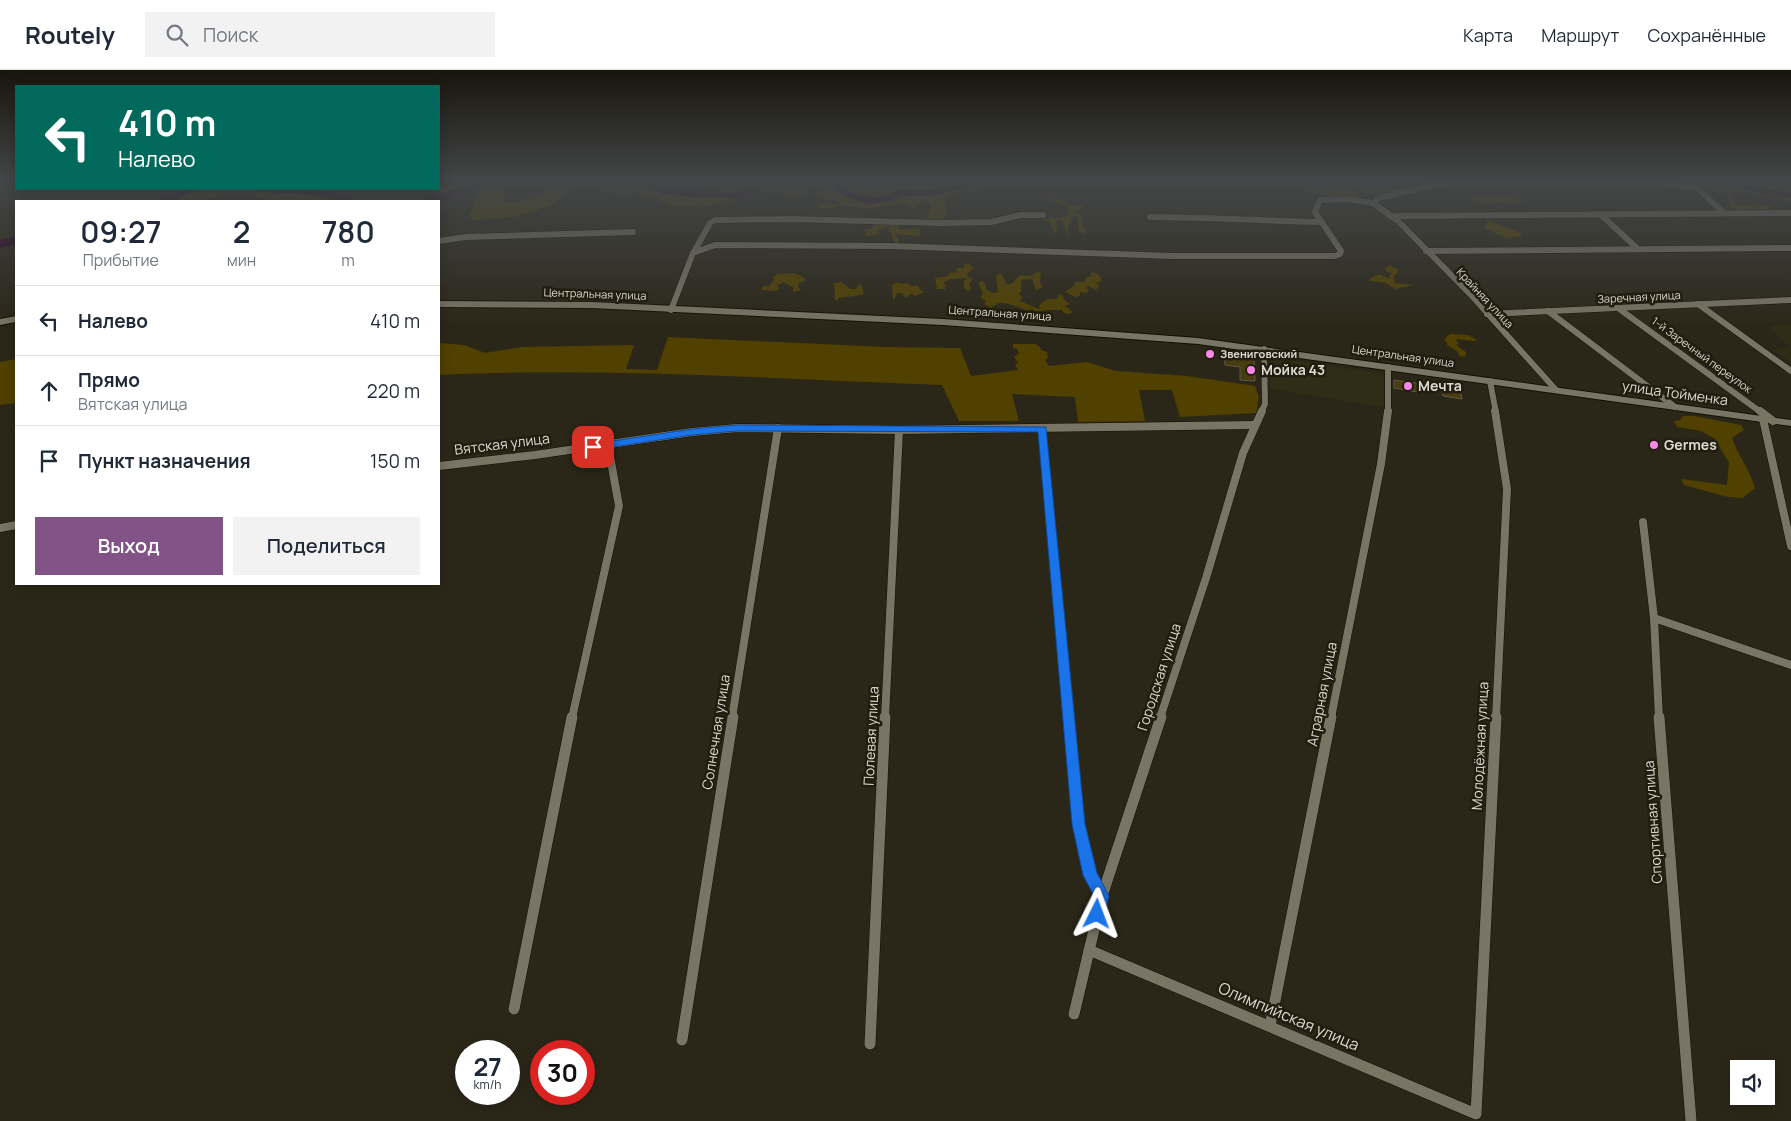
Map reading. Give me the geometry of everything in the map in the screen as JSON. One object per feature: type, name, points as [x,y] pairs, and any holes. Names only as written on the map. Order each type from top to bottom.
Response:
[{"type":"street","points":[[671,310],[693,253],[707,229]]},
{"type":"street","points":[[693,253],[707,247],[725,245],[891,246],[1173,256],[1326,256],[1340,254],[1341,250],[1325,229]]},
{"type":"street","name":"Крайняя улица","points":[[1403,229],[1487,314],[1556,390]]},
{"type":"street","points":[[1616,229],[1638,249]]},
{"type":"street","points":[[440,241],[465,236],[633,232]]},
{"type":"street","points":[[1426,251],[1791,248]]},
{"type":"street","name":"Заречная улица","points":[[1487,314],[1791,300]]},
{"type":"street","name":"Центральная улица","points":[[440,304],[541,304],[943,322],[1198,340],[1556,390]]},
{"type":"street","points":[[1698,304],[1791,371]]},
{"type":"street","name":"1-й Заречный переулок","points":[[1618,308],[1768,420]]},
{"type":"street","points":[[1548,311],[1675,407]]},
{"type":"street","points":[[0,322],[15,319]]},
{"type":"street","name":"Городская улица","points":[[1074,1014],[1102,896],[1206,578],[1243,453],[1265,404],[1264,349]]},
{"type":"street","name":"Аграрная улица","points":[[1270,1026],[1381,464],[1388,416],[1388,367]]},
{"type":"street","name":"Молодёжная улица","points":[[1476,1114],[1507,489],[1490,381]]},
{"type":"street","name":"улица Тойменка","points":[[1556,390],[1791,423]]},
{"type":"street","points":[[1768,420],[1791,546]]},
{"type":"street","name":"Вятская улица","points":[[440,466],[608,445],[692,432],[737,428],[899,430],[1254,425]]},
{"type":"street","name":"Солнечная улица","points":[[682,1040],[778,428]]},
{"type":"street","points":[[1042,429],[1078,824],[1090,875],[1102,896]]},
{"type":"street","name":"Полевая улица","points":[[870,1044],[899,430]]},
{"type":"street","points":[[514,1009],[579,682],[619,506],[608,445]]},
{"type":"street","points":[[1781,499],[1791,502]]},
{"type":"street","name":"Спортивная улица","points":[[1643,522],[1654,618],[1660,726],[1691,1121]]},
{"type":"street","points":[[0,528],[15,525]]},
{"type":"street","points":[[1654,618],[1791,665]]},
{"type":"street","name":"Олимпийская улица","points":[[1089,950],[1476,1114]]},
{"type":"shaded area","points":[[885,229],[877,230],[879,234],[866,236],[864,230]]},
{"type":"shaded area","points":[[889,229],[919,229],[921,231],[919,236],[895,234],[899,240],[898,243],[894,242],[891,233],[888,232]]},
{"type":"shaded area","points":[[1079,229],[1085,229],[1086,232],[1083,234]]},
{"type":"shaded area","points":[[1486,229],[1511,229],[1521,233],[1521,236],[1506,238]]},
{"type":"shaded area","points":[[968,263],[974,268],[967,274],[968,277],[973,279],[969,284],[971,289],[968,291],[964,288],[964,281],[969,278],[950,279],[944,282],[946,289],[937,289],[935,278],[947,276],[950,272],[956,273],[957,268],[963,268]]},
{"type":"shaded area","points":[[1389,265],[1399,270],[1393,278],[1394,283],[1415,285],[1398,288],[1397,290],[1386,283],[1370,281],[1369,279],[1379,274],[1390,279],[1389,275],[1392,273],[1386,271],[1385,268]]},
{"type":"shaded area","points":[[1037,272],[1041,273],[1040,282],[1043,287],[1036,290],[1032,279],[1021,280],[1021,292],[1018,294],[1023,297],[1020,301],[1039,309],[1040,304],[1047,299],[1057,299],[1059,294],[1064,296],[1063,299],[1070,304],[1065,306],[1073,312],[1069,314],[1064,313],[1062,310],[1045,310],[1037,313],[1032,309],[1027,311],[1003,303],[991,308],[984,304],[986,301],[981,298],[983,293],[979,285],[980,281],[983,281],[986,289],[993,293],[998,292],[996,277],[998,274],[1002,274],[1006,284],[1011,284],[1020,275],[1030,276]]},
{"type":"shaded area","points":[[1094,272],[1101,277],[1101,281],[1096,283],[1099,286],[1096,290],[1088,286],[1086,287],[1089,291],[1087,293],[1080,292],[1080,296],[1076,297],[1065,292],[1075,285],[1075,282],[1085,282],[1085,278],[1091,276],[1091,273]]},
{"type":"shaded area","points":[[794,273],[805,278],[804,281],[799,283],[798,287],[801,290],[793,292],[793,287],[783,282],[777,286],[779,289],[775,291],[761,290],[763,286],[769,286],[774,280],[773,277],[777,274]]},
{"type":"shaded area","points":[[841,282],[851,289],[856,289],[860,283],[864,292],[862,295],[835,300],[834,283]]},
{"type":"shaded area","points":[[897,282],[919,286],[919,289],[924,292],[915,296],[911,294],[906,298],[901,293],[897,293],[893,301],[892,285]]},
{"type":"shaded area","points":[[1774,325],[1791,325],[1791,362],[1772,350],[1790,347],[1769,328]]},
{"type":"shaded area","points":[[1451,334],[1468,335],[1477,340],[1455,339],[1459,344],[1456,345],[1466,352],[1465,357],[1459,356],[1458,352],[1447,345],[1447,342],[1444,340]]},
{"type":"shaded area","points":[[668,337],[886,347],[960,348],[971,376],[1018,370],[1015,365],[1018,363],[1014,357],[1019,353],[1017,349],[1013,348],[1013,344],[1036,344],[1041,350],[1047,352],[1048,358],[1045,360],[1049,366],[1087,362],[1116,371],[1187,376],[1255,386],[1259,397],[1256,413],[1180,417],[1172,390],[1139,390],[1145,421],[1078,422],[1075,397],[1012,394],[1019,421],[959,421],[942,385],[627,373],[564,372],[440,375],[440,343],[464,345],[485,353],[523,347],[634,345],[626,369],[657,370]]},
{"type":"shaded area","points":[[1271,357],[1384,374],[1384,407],[1270,389]]},
{"type":"shaded area","points":[[15,359],[15,403],[0,405],[0,362]]},
{"type":"shaded area","points":[[1683,416],[1694,416],[1741,425],[1744,430],[1732,438],[1755,488],[1743,498],[1728,497],[1684,485],[1681,479],[1727,485],[1729,463],[1715,439],[1701,431],[1677,427],[1674,421],[1680,420]]},
{"type":"building","name":"Мойка 43","points":[[1224,354],[1254,357],[1255,381],[1240,380],[1240,367],[1225,365]]},
{"type":"building","name":"Мечта","points":[[1394,380],[1422,384],[1423,393],[1394,388]]},
{"type":"building","points":[[1441,386],[1460,388],[1462,399],[1443,396]]},
{"type":"waterway","points":[[0,244],[15,240]]},
{"type":"place","name":"Звениговский","points":[[1210,354]]},
{"type":"place","name":"Мойка 43","points":[[1251,370]]},
{"type":"place","name":"Мечта","points":[[1408,386]]},
{"type":"place","name":"Germes","points":[[1654,445]]},
{"type":"route","points":[[593,447],[629,440],[737,428],[1042,429],[1078,824],[1090,875],[1102,896],[1097,914]]}]
